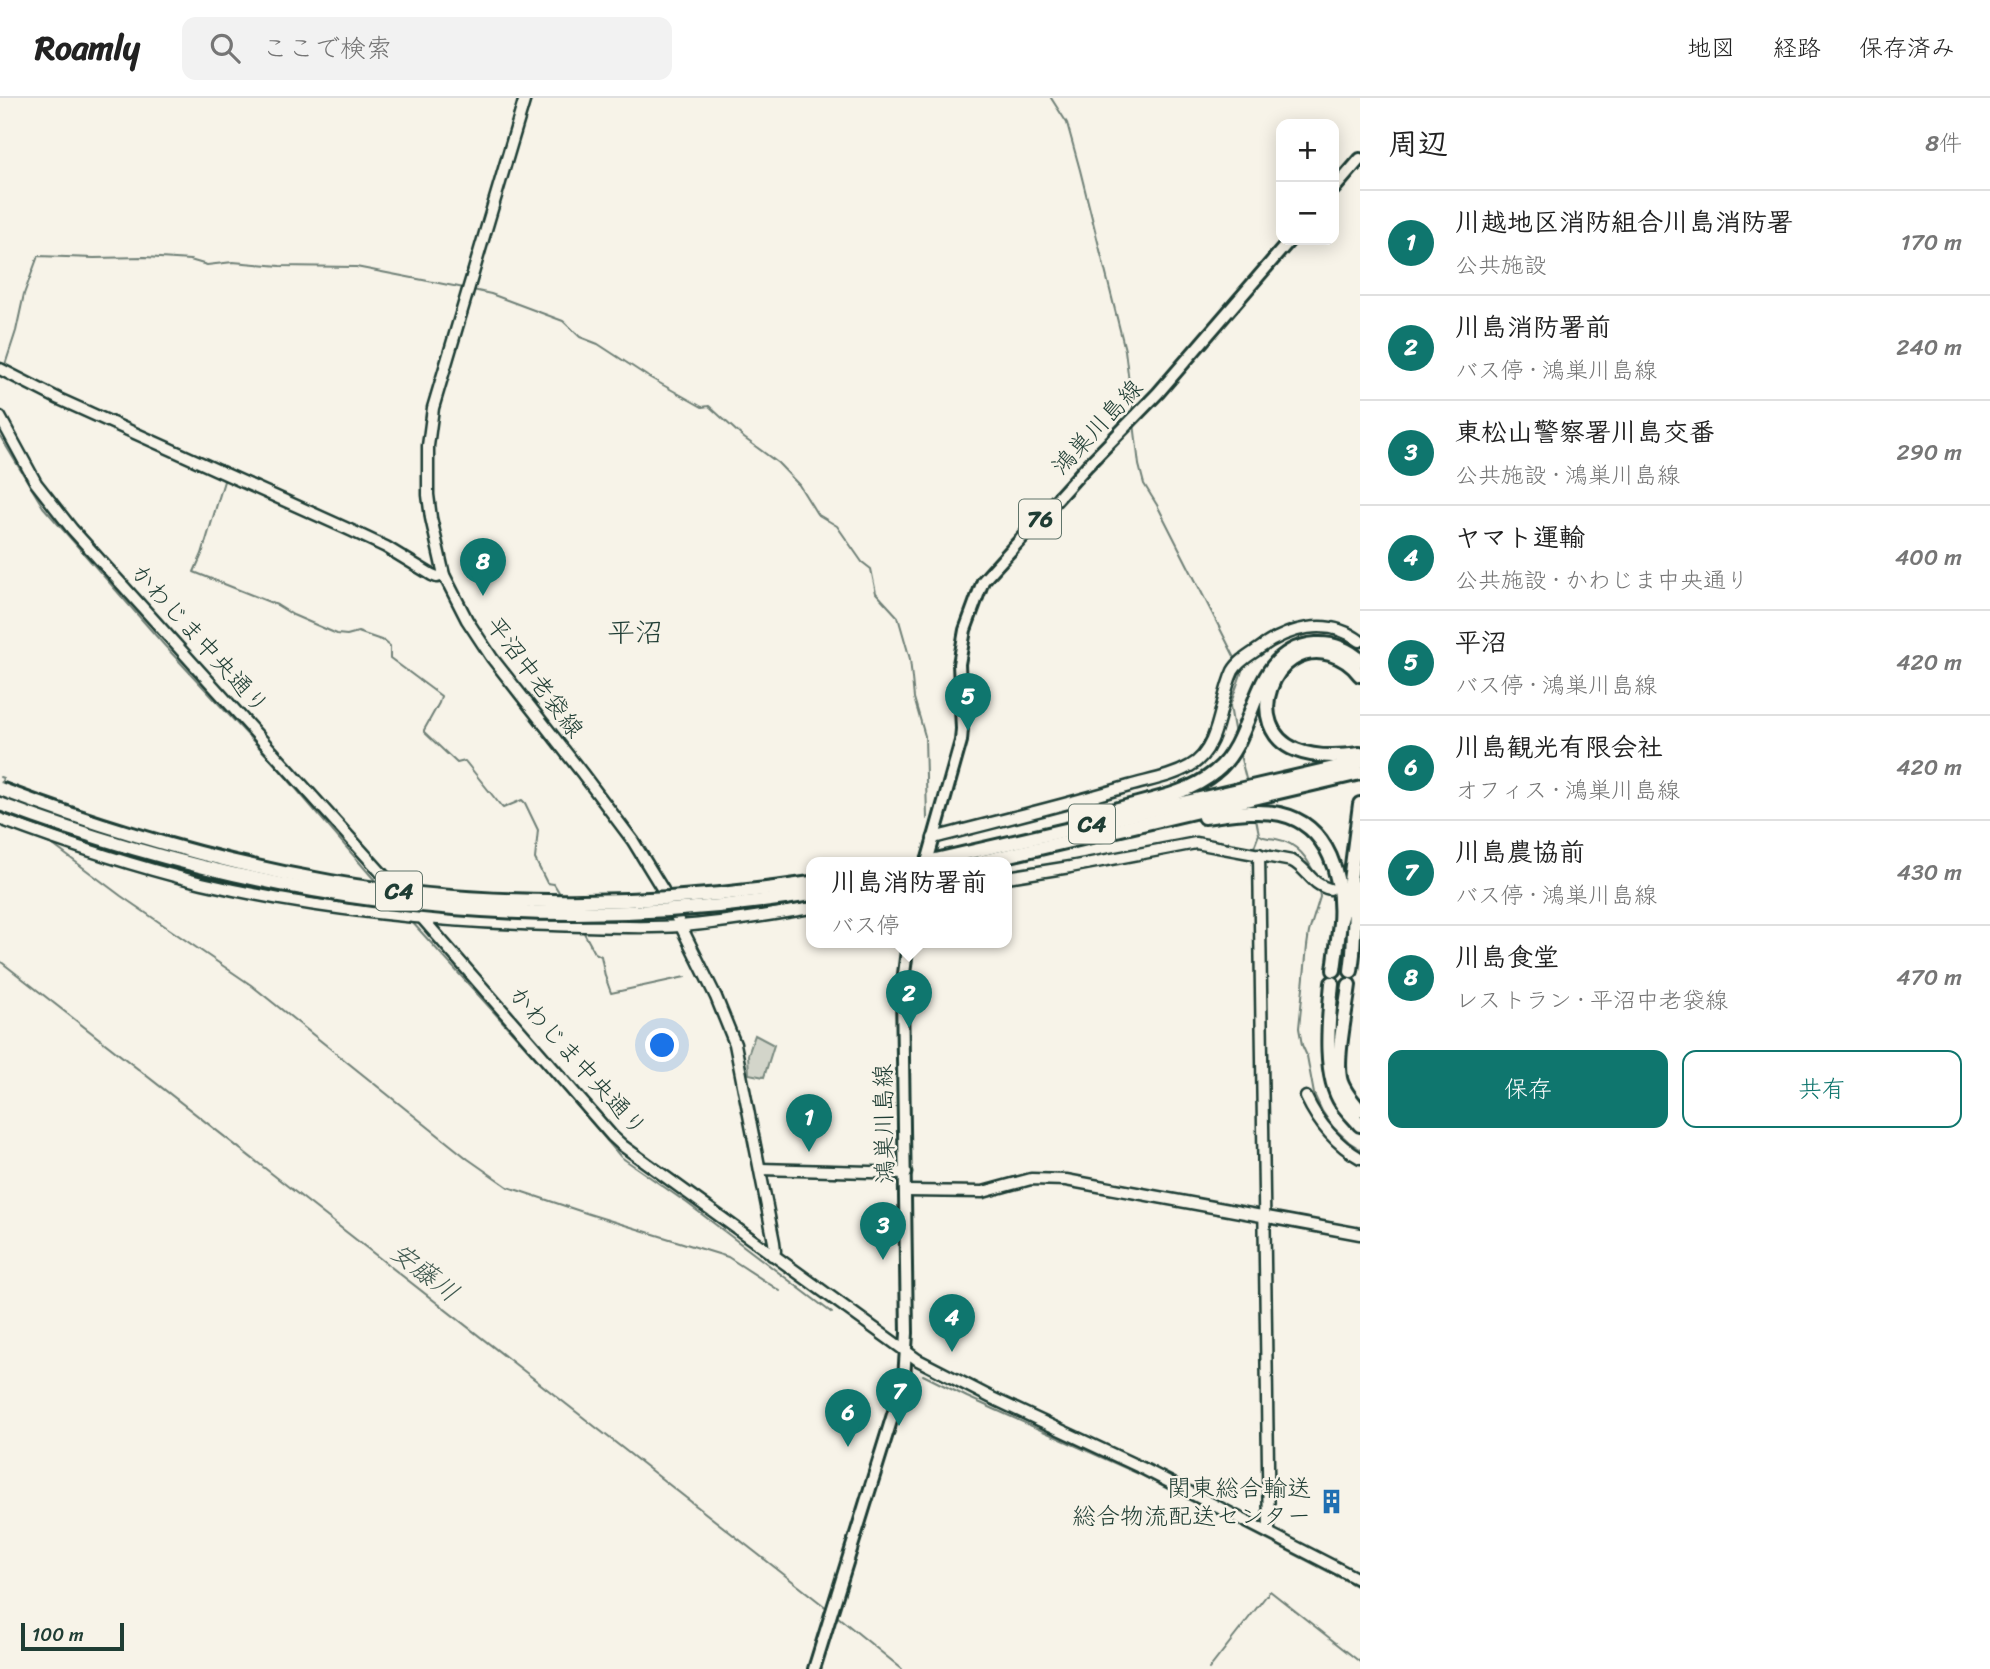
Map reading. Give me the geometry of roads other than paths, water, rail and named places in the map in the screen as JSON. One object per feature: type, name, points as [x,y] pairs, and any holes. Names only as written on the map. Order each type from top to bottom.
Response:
[{"type":"highway","points":[[1024,841],[1191,786],[1215,772],[1236,747],[1265,677],[1278,660],[1289,652],[1304,646],[1325,644],[1347,650],[1360,660]]},
{"type":"highway","points":[[1353,763],[1296,751],[1286,745],[1274,731],[1267,704],[1270,689],[1281,668],[1292,659],[1311,653],[1325,653],[1348,662],[1360,675]]},
{"type":"highway","name":"C4","points":[[1002,857],[1179,816],[1353,763],[1360,773]]},
{"type":"highway","name":"C4","points":[[0,789],[122,832],[184,850],[296,875],[389,890],[478,898],[623,900],[714,895],[806,884]]},
{"type":"highway","name":"C4","points":[[950,857],[1249,794]]},
{"type":"highway","name":"C4","points":[[0,804],[92,836],[180,862],[282,885],[377,901],[500,911],[611,913],[716,907],[806,895]]},
{"type":"highway","points":[[1340,923],[1348,896],[1360,804]]},
{"type":"highway","points":[[1179,816],[1191,819],[1235,813],[1282,814],[1314,831],[1336,870],[1342,899],[1334,970]]},
{"type":"highway","points":[[1353,954],[1355,896],[1360,859]]},
{"type":"highway","points":[[1351,971],[1360,919]]},
{"type":"highway","points":[[1332,983],[1328,1040],[1330,1069],[1340,1102],[1360,1125]]},
{"type":"highway","points":[[1349,985],[1340,1056],[1340,1079],[1360,1110]]},
{"type":"main road","points":[[1339,183],[1360,159]]},
{"type":"main road","name":"鴻巣川島線","points":[[927,857],[961,741],[959,664],[968,621],[983,581],[1087,466],[1158,393],[1286,245]]},
{"type":"main road","name":"鴻巣川島線","points":[[814,1669],[904,1379],[907,1352],[902,990],[907,948]]},
{"type":"street","name":"平沼中老袋線","points":[[525,98],[444,365],[430,422],[428,495],[431,518],[444,575],[467,620],[492,658],[633,841],[663,890],[716,997],[735,1044],[774,1242],[775,1251],[772,1255]]},
{"type":"street","points":[[0,369],[59,399],[386,547],[436,577],[444,575]]},
{"type":"street","name":"かわじま中央通り","points":[[0,417],[36,483],[58,511],[422,918],[612,1136],[907,1352],[951,1377],[1142,1468],[1360,1580]]},
{"type":"street","points":[[933,838],[1110,792],[1191,766],[1205,754],[1234,671],[1261,647],[1296,629],[1320,626],[1341,630],[1360,641]]},
{"type":"street","points":[[0,819],[88,850],[200,882],[282,899],[422,918],[645,927],[681,926],[806,909]]},
{"type":"street","points":[[1012,876],[1195,842],[1292,861],[1321,885]]},
{"type":"street","points":[[1255,854],[1264,1091],[1269,1533]]},
{"type":"street","points":[[1306,1097],[1328,1132],[1345,1149],[1360,1158]]},
{"type":"street","points":[[760,1169],[906,1173]]},
{"type":"street","points":[[906,1191],[983,1192],[1031,1179],[1047,1178],[1360,1234]]},
{"type":"waterway","points":[[1051,98],[1067,123],[1080,170],[1125,350],[1133,414]]},
{"type":"waterway","points":[[4,368],[24,294],[38,256],[145,257],[190,260],[207,265],[233,262],[356,267],[464,288]]},
{"type":"waterway","points":[[473,290],[563,321],[580,337],[598,344],[702,407],[709,406],[744,438],[778,463],[799,485],[817,514],[837,526],[862,562],[871,569],[876,593],[898,617],[910,659],[914,698],[925,736],[927,819]]},
{"type":"waterway","points":[[2,373],[1,375],[32,390]]},
{"type":"waterway","points":[[1134,423],[1144,484],[1237,662]]},
{"type":"waterway","points":[[0,436],[43,507],[165,646],[279,769],[378,884]]},
{"type":"waterway","points":[[222,477],[224,481],[194,572],[277,605],[337,634],[358,632],[384,641],[390,646],[390,658],[441,696],[424,732],[457,763],[465,761],[503,808],[522,800],[525,803],[538,830],[535,859],[547,883],[554,884],[562,897]]},
{"type":"waterway","points":[[1235,735],[1230,706],[1242,671],[1239,667]]},
{"type":"waterway","points":[[1239,751],[1247,783]]},
{"type":"waterway","points":[[0,777],[3,778],[1,784]]},
{"type":"waterway","points":[[1253,850],[1259,834],[1256,819]]},
{"type":"waterway","points":[[0,824],[53,845],[121,896],[251,985],[468,1159],[508,1187],[728,1257],[780,1291]]},
{"type":"waterway","points":[[1260,835],[1284,841],[1296,848],[1306,858],[1316,877]]},
{"type":"waterway","points":[[1253,859],[1259,1182]]},
{"type":"waterway","points":[[1319,889],[1320,897],[1309,932],[1299,1028],[1314,1094],[1322,1111],[1333,1127],[1360,1149]]},
{"type":"waterway","points":[[412,922],[550,1074],[621,1157],[687,1203],[832,1313]]},
{"type":"waterway","points":[[583,931],[595,953],[601,956],[611,993],[685,977]]},
{"type":"waterway","name":"安藤川","points":[[0,961],[828,1609]]},
{"type":"waterway","points":[[923,1375],[1141,1475],[1360,1588]]},
{"type":"waterway","points":[[1209,1669],[1270,1591],[1360,1662]]},
{"type":"waterway","name":"安藤川","points":[[838,1617],[902,1669]]},
{"type":"place","name":"川島食堂","points":[[483,596]]},
{"type":"place","name":"平沼","points":[[968,731]]},
{"type":"place","name":"川島消防署前","points":[[909,1028]]},
{"type":"place","name":"川越地区消防組合川島消防署","points":[[809,1152]]},
{"type":"place","name":"東松山警察署川島交番","points":[[883,1260]]},
{"type":"place","name":"ヤマト運輸","points":[[952,1352]]},
{"type":"place","name":"川島農協前","points":[[899,1426]]},
{"type":"place","name":"川島観光有限会社","points":[[848,1447]]},
{"type":"place","name":"関東総合輸送 総合物流配送センター","points":[[1331,1502]]},
{"type":"district","name":"平沼","points":[[635,632]]}]
